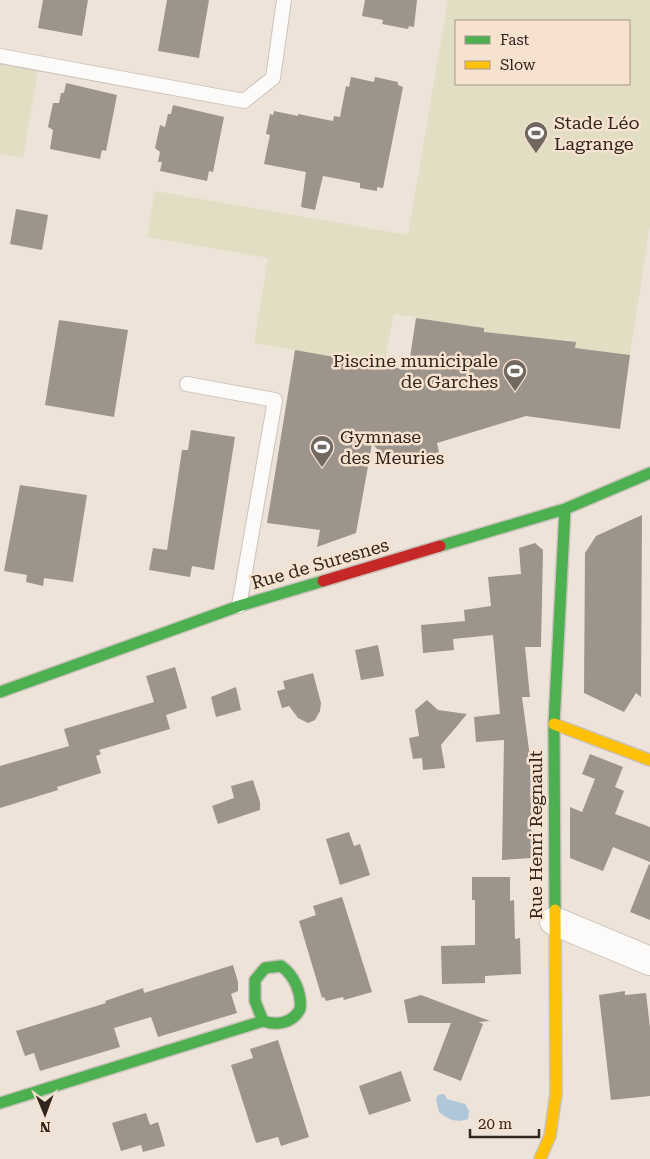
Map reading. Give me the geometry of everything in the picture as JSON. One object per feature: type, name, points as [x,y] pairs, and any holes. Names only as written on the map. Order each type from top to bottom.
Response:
[{"type":"street","name":"Rue de Suresnes","points":[[0,692],[239,606],[565,509],[650,473]]},
{"type":"street","name":"Rue Henri Regnault","points":[[540,1159],[550,1136],[556,1094],[554,724],[565,509]]},
{"type":"street","points":[[554,724],[650,760]]},
{"type":"street","points":[[554,921],[650,961]]},
{"type":"street","points":[[0,1103],[263,1021],[270,1024],[279,1023],[295,1016],[300,1009],[300,1001],[292,976],[286,968],[276,964],[266,966],[258,972],[253,980],[253,990],[263,1021]]},
{"type":"lane","points":[[0,56],[244,101],[273,78],[284,0]]},
{"type":"lane","points":[[186,384],[275,400],[239,606]]},
{"type":"shaded area","name":"Stade Léo Lagrange","points":[[448,0],[650,0],[650,224],[630,355],[575,348],[576,342],[484,332],[484,328],[394,314],[384,366],[254,343],[268,258],[147,237],[155,191],[408,235]]},
{"type":"shaded area","points":[[0,64],[38,70],[23,158],[0,153]]},
{"type":"water","points":[[444,1094],[447,1099],[465,1104],[469,1111],[468,1119],[453,1120],[439,1112],[436,1099],[438,1095]]},
{"type":"building","points":[[43,0],[88,0],[82,36],[38,28]]},
{"type":"building","points":[[167,0],[209,0],[199,58],[158,51]]},
{"type":"building","points":[[365,0],[417,0],[414,27],[409,26],[408,29],[382,24],[383,20],[362,16]]},
{"type":"building","points":[[351,77],[374,82],[375,77],[398,82],[398,85],[403,87],[383,188],[377,187],[377,191],[360,188],[360,183],[323,176],[315,210],[301,207],[306,172],[264,164],[270,135],[266,134],[270,114],[273,115],[274,111],[333,121],[334,116],[340,117],[346,86],[349,87]]},
{"type":"building","points":[[66,83],[117,95],[106,151],[102,150],[100,159],[50,149],[53,130],[48,127],[53,103],[59,103]]},
{"type":"building","points":[[173,105],[224,117],[213,172],[209,171],[207,181],[160,171],[162,162],[158,162],[160,152],[155,148],[160,125],[165,127],[168,114],[171,114]]},
{"type":"building","points":[[16,209],[48,215],[42,250],[10,244]]},
{"type":"building","points":[[416,318],[484,328],[484,332],[576,342],[575,348],[630,355],[620,429],[526,416],[437,443],[439,452],[395,466],[372,444],[356,533],[317,547],[320,530],[267,523],[295,350],[408,370]]},
{"type":"building","points":[[59,320],[128,330],[114,417],[45,405]]},
{"type":"building","points":[[191,430],[235,437],[214,570],[192,566],[190,577],[149,570],[153,548],[167,550],[182,450],[188,450]]},
{"type":"building","points":[[20,485],[87,495],[73,582],[44,578],[43,586],[26,582],[27,575],[4,571]]},
{"type":"building","points":[[642,515],[641,697],[636,693],[624,712],[584,693],[585,553],[596,536]]},
{"type":"building","points":[[535,543],[543,550],[541,647],[525,647],[530,697],[522,697],[530,757],[532,858],[502,860],[504,740],[476,742],[474,717],[500,714],[493,635],[453,639],[454,650],[423,653],[421,625],[465,621],[464,610],[491,606],[488,577],[521,574],[519,548]]},
{"type":"building","points":[[378,645],[384,676],[361,680],[355,650]]},
{"type":"building","points":[[175,667],[187,708],[166,715],[170,729],[99,750],[101,754],[96,756],[101,773],[57,787],[58,790],[0,808],[0,766],[69,746],[64,729],[154,702],[146,676]]},
{"type":"building","points":[[313,673],[321,703],[320,711],[315,720],[308,723],[298,718],[289,706],[282,708],[277,691],[285,689],[283,681]]},
{"type":"building","points":[[236,687],[241,710],[216,717],[211,697]]},
{"type":"building","points":[[427,700],[438,710],[467,714],[441,745],[445,768],[423,770],[422,758],[413,759],[409,738],[419,736],[415,710]]},
{"type":"building","points":[[590,754],[623,767],[615,787],[624,791],[615,814],[650,827],[650,862],[613,847],[603,871],[570,858],[570,807],[582,812],[595,779],[582,774]]},
{"type":"building","points":[[253,780],[260,802],[260,810],[218,824],[212,806],[234,798],[231,786]]},
{"type":"building","points":[[349,832],[354,846],[360,844],[370,875],[340,885],[326,839]]},
{"type":"building","points":[[650,865],[650,920],[630,912]]},
{"type":"building","points":[[472,877],[510,877],[510,901],[514,900],[515,939],[520,938],[521,974],[485,976],[485,983],[442,984],[441,946],[475,945],[475,900],[472,900]]},
{"type":"building","points":[[342,897],[372,992],[344,1000],[343,997],[326,1001],[324,997],[322,998],[299,921],[316,915],[313,906]]},
{"type":"building","points":[[233,965],[238,982],[238,991],[231,994],[237,1013],[158,1037],[151,1017],[114,1028],[120,1047],[40,1071],[34,1053],[25,1056],[16,1031],[106,1003],[105,1001],[143,988],[144,993]]},
{"type":"building","points":[[625,991],[625,995],[646,993],[650,1028],[650,1096],[611,1100],[599,995]]},
{"type":"building","points":[[421,995],[490,1021],[479,1022],[483,1024],[461,1081],[433,1070],[451,1023],[408,1023],[404,1000]]},
{"type":"building","points":[[278,1040],[309,1137],[281,1146],[278,1137],[256,1143],[231,1065],[253,1058],[250,1049]]},
{"type":"building","points":[[401,1071],[411,1101],[369,1115],[359,1086]]},
{"type":"building","points":[[146,1113],[150,1125],[158,1122],[165,1146],[143,1152],[141,1145],[121,1151],[112,1123]]},
{"type":"traffic: fast","points":[[440,546],[565,509],[650,473]]},
{"type":"traffic: fast","points":[[555,910],[554,724],[565,509]]},
{"type":"traffic: fast","points":[[0,692],[239,606],[323,581]]},
{"type":"traffic: fast","points":[[0,1103],[263,1021],[279,1023],[289,1020],[300,1009],[300,997],[290,974],[281,966],[265,968],[255,980],[255,1001],[263,1021]]},
{"type":"traffic: slow","points":[[554,724],[650,760]]},
{"type":"traffic: slow","points":[[540,1159],[550,1136],[556,1094],[555,910]]},
{"type":"traffic: jam","points":[[323,581],[440,546]]},
{"type":"place","name":"Stade Léo Lagrange","points":[[536,154]]},
{"type":"place","name":"Piscine municipale de Garches","points":[[515,392]]},
{"type":"place","name":"Gymnase des Meuries","points":[[322,468]]}]
